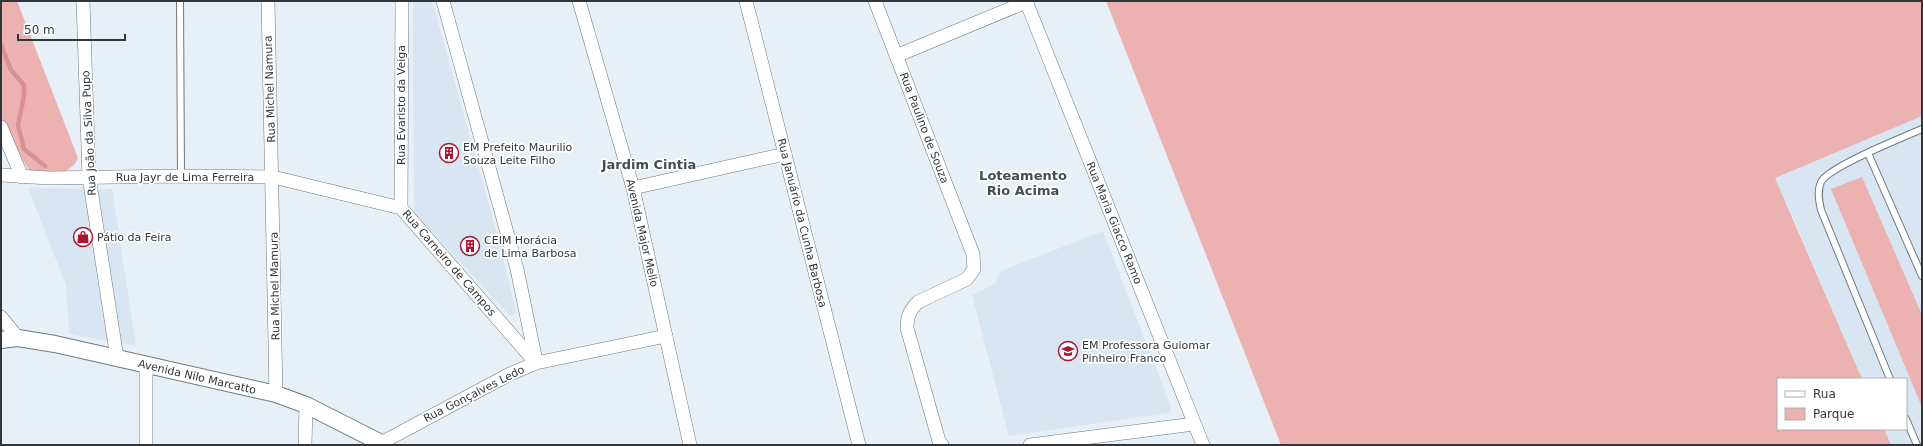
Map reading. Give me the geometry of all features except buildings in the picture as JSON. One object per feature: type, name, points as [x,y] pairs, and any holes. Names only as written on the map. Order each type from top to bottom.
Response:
[{"type":"street","name":"Rua João da Silva Pupo","points":[[83,1],[89,177],[117,358]]},
{"type":"street","name":"Rua Michel Namura","points":[[268,1],[272,177]]},
{"type":"street","name":"Rua Evaristo da Veiga","points":[[401,208],[402,1]]},
{"type":"street","points":[[442,1],[516,269],[536,363]]},
{"type":"street","name":"Avenida Major Mello","points":[[579,1],[633,188],[690,445]]},
{"type":"street","name":"Rua Januário da Cunha Barbosa","points":[[746,1],[859,445]]},
{"type":"street","name":"Rua Paulino de Souza","points":[[874,1],[973,254],[974,269],[968,279],[918,302],[912,308],[907,318],[907,328],[940,443]]},
{"type":"street","points":[[896,56],[1026,2]]},
{"type":"street","name":"Rua Maria Giacco Ramo","points":[[1026,2],[1202,445]]},
{"type":"street","points":[[1,127],[22,177]]},
{"type":"street","points":[[633,188],[785,154]]},
{"type":"street","name":"Rua Jayr de Lima Ferreira","points":[[1,175],[22,177],[272,177]]},
{"type":"street","name":"Rua Carneiro de Campos","points":[[272,177],[401,208],[536,363]]},
{"type":"street","name":"Rua Michel Mamura","points":[[272,177],[276,394]]},
{"type":"street","points":[[1,317],[18,338]]},
{"type":"street","name":"Rua Gonçalves Ledo","points":[[383,444],[510,374],[536,363],[666,336]]},
{"type":"street","name":"Avenida Nilo Marcatto","points":[[1,340],[18,338],[55,344],[276,394],[306,406],[383,444]]},
{"type":"street","points":[[146,365],[146,445]]},
{"type":"street","points":[[305,445],[306,406]]},
{"type":"street","points":[[1030,445],[1089,442],[1194,424]]},
{"type":"lane","points":[[180,1],[181,176]]},
{"type":"lane","points":[[1890,378],[1821,210],[1818,194],[1821,181],[1829,174],[1868,153],[1922,129]]},
{"type":"lane","points":[[1868,153],[1922,276]]},
{"type":"lane","points":[[1907,421],[1917,445]]},
{"type":"shaded area","points":[[413,1],[432,1],[494,223],[516,311],[514,315],[510,316],[414,212]]},
{"type":"shaded area","points":[[1922,33],[1922,445],[1891,445],[1884,430],[1907,430],[1907,378],[1862,378],[1787,203],[1668,248]]},
{"type":"shaded area","name":"Pátio da Feira","points":[[28,188],[112,189],[136,346],[69,334],[66,285]]},
{"type":"shaded area","name":"EM Professora Guiomar Pinheiro Franco","points":[[1103,231],[1171,407],[1169,413],[1009,436],[972,295],[996,282],[1001,271]]},
{"type":"green space","points":[[1,1],[17,1],[78,158],[74,165],[64,172],[29,170],[10,140],[1,117]]},
{"type":"green space","points":[[1106,1],[1922,1],[1922,116],[1775,178],[1862,378],[1777,378],[1777,430],[1884,430],[1891,445],[1281,445]]},
{"type":"green space","points":[[1862,177],[1922,315],[1922,407],[1831,189]]},
{"type":"waterway","points":[[1,45],[11,70],[24,85],[24,96],[18,125],[24,149],[45,166]]},
{"type":"place","name":"EM Prefeito Maurilio Souza Leite Filho","points":[[449,153]]},
{"type":"place","name":"Pátio da Feira","points":[[83,237]]},
{"type":"place","name":"CEIM Horácia de Lima Barbosa","points":[[470,246]]},
{"type":"place","name":"EM Professora Guiomar Pinheiro Franco","points":[[1068,351]]},
{"type":"district","name":"Jardim Cintia","points":[[649,164]]},
{"type":"district","name":"Loteamento Rio Acima","points":[[1023,182]]}]
